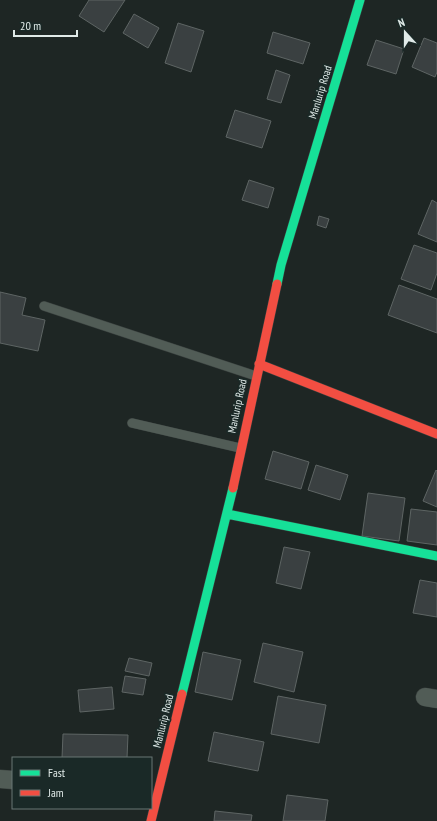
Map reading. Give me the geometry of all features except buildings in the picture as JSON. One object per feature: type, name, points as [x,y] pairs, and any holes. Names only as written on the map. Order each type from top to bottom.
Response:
[{"type":"main road","name":"Manlurip Road","points":[[151,821],[156,784],[226,514],[281,265],[360,0]]},
{"type":"main road","points":[[258,364],[437,434]]},
{"type":"main road","points":[[226,514],[437,556]]},
{"type":"street","points":[[0,779],[12,780]]},
{"type":"lane","points":[[44,306],[256,376]]},
{"type":"lane","points":[[132,423],[240,448]]},
{"type":"traffic: fast","points":[[277,284],[281,265],[360,0]]},
{"type":"traffic: fast","points":[[182,694],[233,488]]},
{"type":"traffic: fast","points":[[227,514],[437,556]]},
{"type":"traffic: jam","points":[[233,488],[277,284]]},
{"type":"traffic: jam","points":[[259,364],[437,434]]},
{"type":"traffic: jam","points":[[151,821],[182,694]]}]
